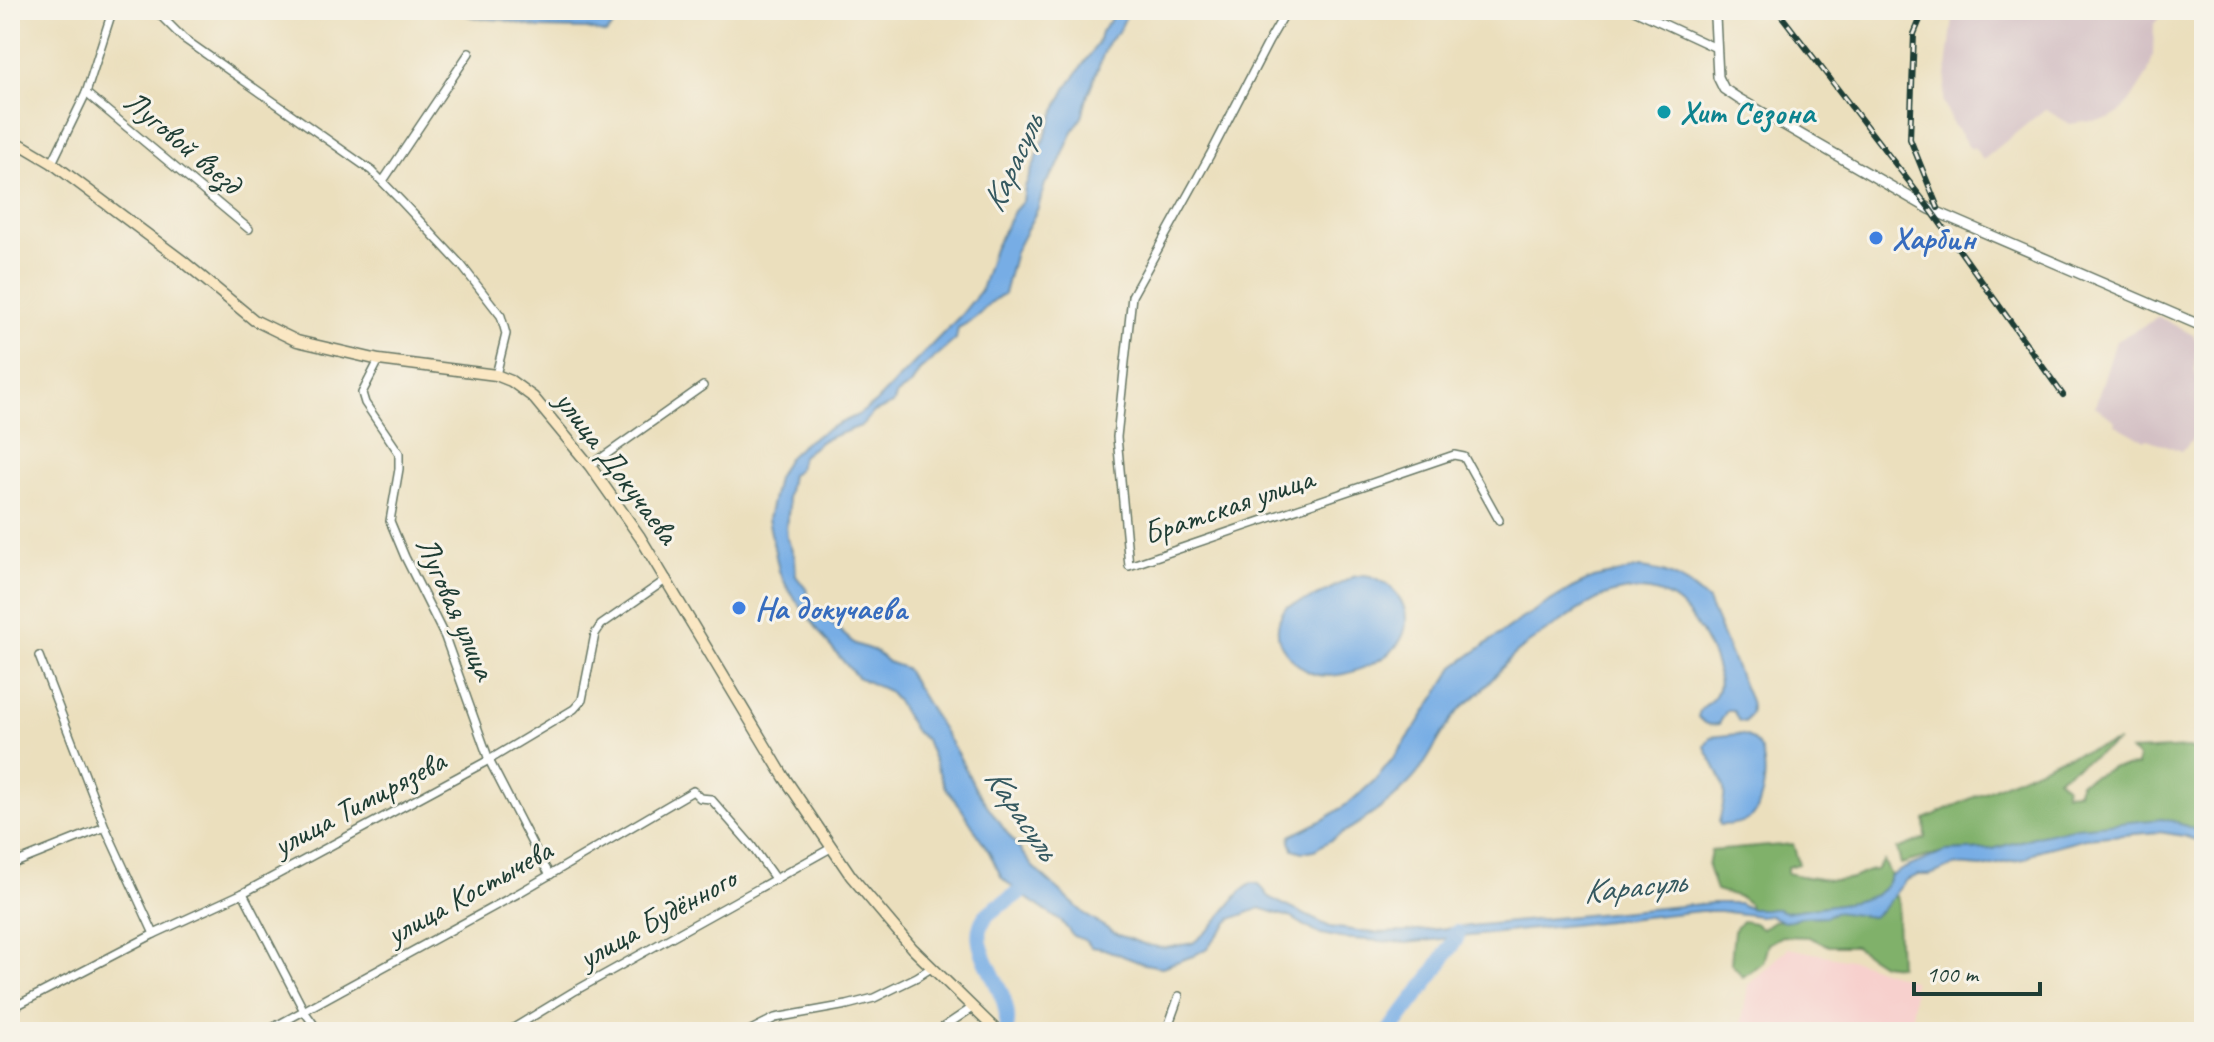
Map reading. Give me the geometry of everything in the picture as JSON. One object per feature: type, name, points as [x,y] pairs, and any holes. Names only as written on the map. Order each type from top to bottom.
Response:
[{"type":"main road","points":[[10,138],[52,163],[184,262],[254,320],[297,341],[379,360],[496,375]]},
{"type":"main road","name":"улица Докучаева","points":[[496,375],[511,381],[533,397],[590,466],[667,579],[784,777],[870,900],[931,968],[995,1030]]},
{"type":"street","points":[[102,10],[111,15],[129,10]]},
{"type":"street","points":[[155,10],[183,38],[383,181],[455,259],[501,316],[506,334],[496,375]]},
{"type":"street","name":"Братская улица","points":[[1287,10],[1132,296],[1117,437],[1129,566],[1454,455],[1464,457],[1499,520]]},
{"type":"street","points":[[1634,10],[1716,48]]},
{"type":"street","points":[[1711,10],[1715,17],[1718,77],[1724,89],[1930,209],[2204,327]]},
{"type":"street","points":[[52,163],[86,93],[111,15]]},
{"type":"street","points":[[383,181],[469,53]]},
{"type":"street","name":"Луговой въезд","points":[[86,93],[249,229]]},
{"type":"street","name":"Луговая улица","points":[[379,360],[362,393],[365,403],[399,453],[390,521],[445,637],[489,760],[550,875]]},
{"type":"street","points":[[590,466],[703,386]]},
{"type":"street","name":"улица Тимирязева","points":[[10,1009],[154,934],[243,893],[489,760],[574,709],[582,700],[595,634],[601,625],[667,579]]},
{"type":"street","points":[[39,656],[105,827],[154,934]]},
{"type":"street","name":"улица Костычева","points":[[265,1032],[550,875],[693,791],[700,798],[711,799],[751,845],[776,880]]},
{"type":"street","points":[[10,865],[105,827]]},
{"type":"street","name":"улица Будённого","points":[[507,1032],[831,848]]},
{"type":"street","points":[[243,893],[304,1011],[319,1032]]},
{"type":"street","points":[[747,1032],[775,1018],[874,998],[931,968]]},
{"type":"street","points":[[1166,1032],[1179,996]]},
{"type":"street","points":[[936,1032],[972,1008]]},
{"type":"shaded area","points":[[1954,10],[2167,10],[2154,25],[2153,56],[2148,73],[2119,113],[2109,119],[2069,124],[2045,109],[1983,160],[1950,120],[1943,102]]},
{"type":"shaded area","points":[[2159,317],[2193,335],[2197,342],[2195,370],[2204,403],[2204,424],[2182,451],[2147,439],[2145,441],[2114,424],[2115,421],[2095,406],[2116,341]]},
{"type":"shaded area","points":[[1788,948],[1860,962],[1913,981],[1913,1032],[1740,1032],[1748,985]]},
{"type":"green space","points":[[2118,742],[2057,778],[2066,786],[2065,793],[2078,792],[2080,782],[2112,768],[2137,766],[2138,757],[2130,751],[2189,748],[2204,755],[2204,834],[2177,822],[2078,827],[1993,849],[1946,851],[1901,864],[1897,849],[1926,838],[1925,819],[2061,758]]},
{"type":"green space","points":[[1793,844],[1799,864],[1787,867],[1787,873],[1837,880],[1876,870],[1884,861],[1891,876],[1876,895],[1853,902],[1785,912],[1750,909],[1749,904],[1740,897],[1716,890],[1708,867],[1711,851]]},
{"type":"green space","points":[[1897,896],[1899,966],[1882,964],[1854,946],[1829,946],[1809,937],[1782,936],[1768,944],[1763,962],[1743,977],[1731,963],[1734,931],[1742,921],[1754,923],[1762,929],[1773,921],[1826,916],[1835,911],[1872,917],[1882,910],[1889,898]]},
{"type":"water","points":[[453,10],[670,10],[642,20],[627,19],[615,24],[606,34],[587,29],[539,28],[504,20],[475,18]]},
{"type":"water","points":[[1112,10],[1129,10],[1119,31],[1108,42],[1082,117],[1057,168],[1045,184],[1038,208],[1015,252],[1004,294],[958,328],[956,339],[919,371],[911,385],[897,394],[893,404],[874,412],[861,426],[823,440],[802,456],[798,469],[791,475],[786,525],[787,538],[795,558],[796,576],[806,589],[812,606],[855,644],[905,668],[975,788],[1002,826],[1033,867],[1087,916],[1118,935],[1165,948],[1193,943],[1252,883],[1259,884],[1270,898],[1330,927],[1374,933],[1712,903],[1739,903],[1750,909],[1785,912],[1853,902],[1876,895],[1891,876],[1946,851],[1993,849],[2078,827],[2162,819],[2204,834],[2204,843],[2159,832],[2085,838],[2040,850],[2024,859],[1982,867],[1955,865],[1906,880],[1882,910],[1872,917],[1835,912],[1826,916],[1782,921],[1769,915],[1700,911],[1406,943],[1340,938],[1317,933],[1292,918],[1260,908],[1231,919],[1207,948],[1162,967],[1091,947],[1085,940],[1073,936],[1062,922],[1002,878],[989,852],[945,787],[926,740],[914,730],[888,691],[857,677],[788,589],[779,571],[768,519],[777,478],[787,459],[804,443],[875,403],[961,315],[981,290],[994,249],[1014,211],[1023,201],[1025,187],[1056,109],[1098,43],[1101,32],[1110,21]]},
{"type":"water","points":[[1640,568],[1677,578],[1708,601],[1750,701],[1749,717],[1745,722],[1739,721],[1733,710],[1727,710],[1719,724],[1707,724],[1698,717],[1716,694],[1718,672],[1701,632],[1678,603],[1650,591],[1611,594],[1579,610],[1512,657],[1456,714],[1415,776],[1387,803],[1314,850],[1303,852],[1293,849],[1291,836],[1325,819],[1374,781],[1418,724],[1454,667],[1521,619],[1572,588],[1593,578]]},
{"type":"water","points":[[1364,575],[1386,584],[1401,600],[1406,622],[1398,644],[1381,659],[1344,674],[1319,675],[1302,668],[1282,647],[1278,635],[1278,624],[1286,607]]},
{"type":"water","points":[[1737,734],[1756,742],[1761,750],[1764,760],[1762,792],[1757,810],[1751,818],[1720,825],[1724,787],[1705,746],[1711,737]]},
{"type":"waterway","name":"Карасуль","points":[[1005,1032],[1007,1017],[1004,1002],[984,957],[980,929],[989,913],[1030,881]]},
{"type":"waterway","points":[[1389,1032],[1430,978],[1457,933]]},
{"type":"railway","points":[[1777,10],[1930,209],[2063,395]]},
{"type":"railway","points":[[1924,10],[1914,34],[1910,139],[1938,208]]},
{"type":"place","name":"Хит Сезона","points":[[1664,112]]},
{"type":"place","name":"Харбин","points":[[1876,238]]},
{"type":"place","name":"На докучаева","points":[[739,608]]}]
